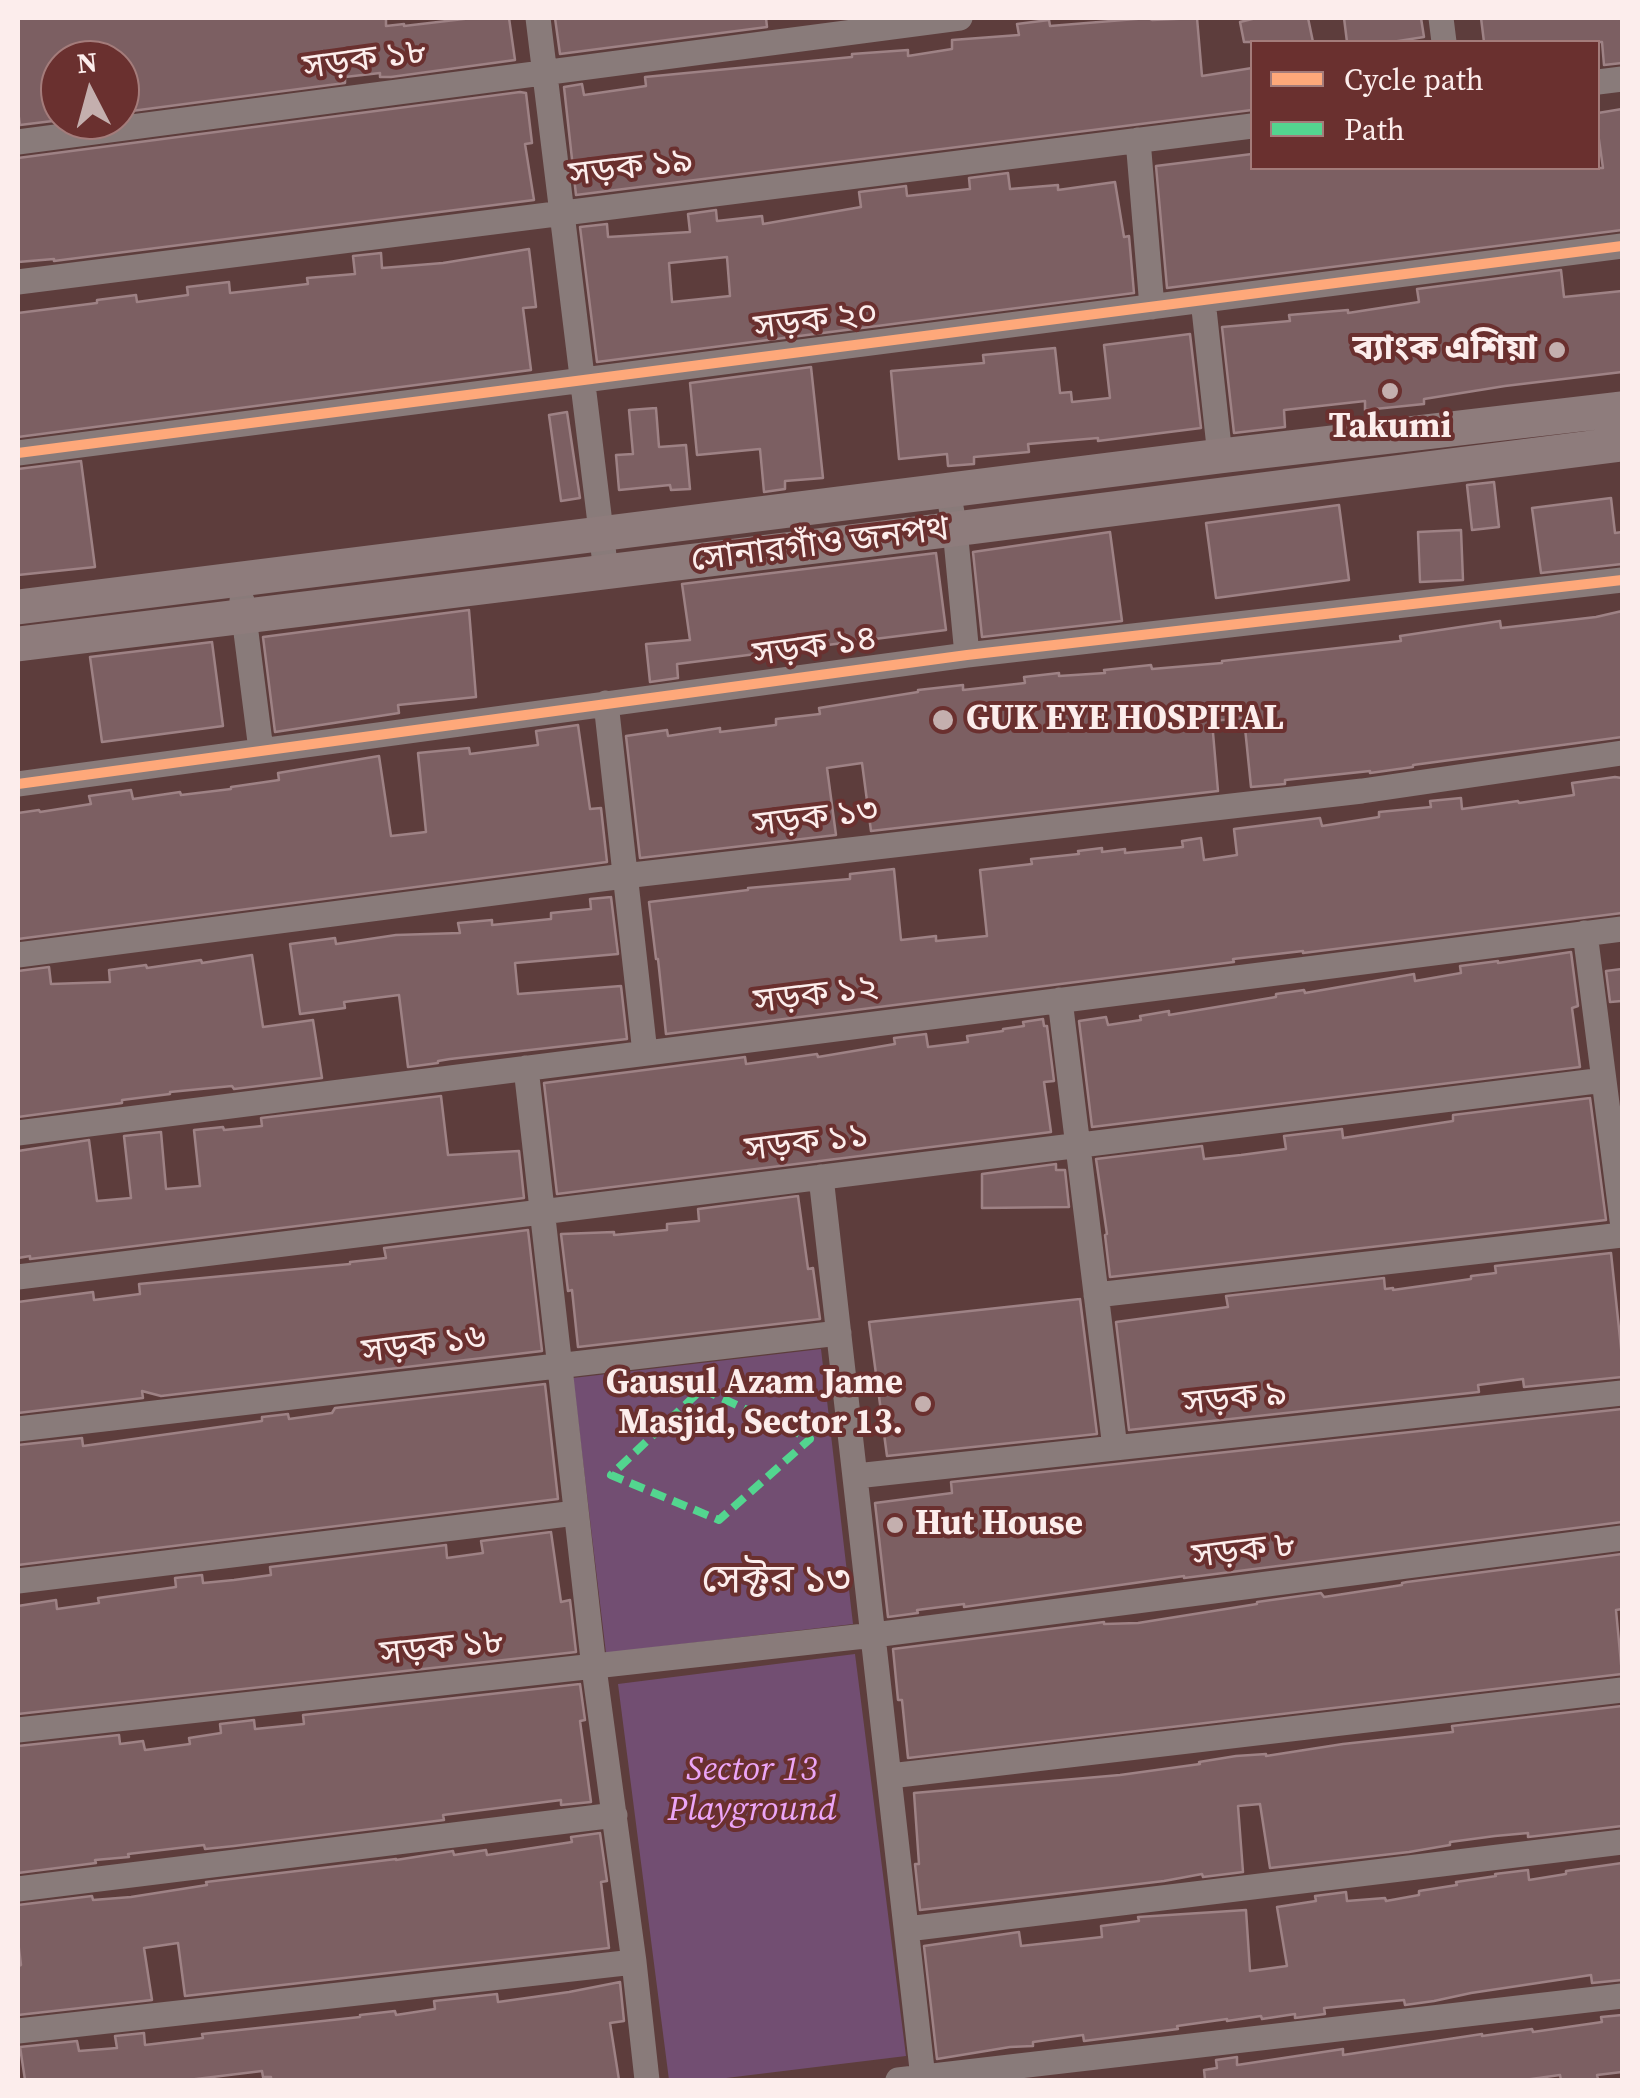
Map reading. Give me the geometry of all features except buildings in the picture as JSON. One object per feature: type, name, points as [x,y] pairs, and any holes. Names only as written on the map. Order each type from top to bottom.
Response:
[{"type":"main road","name":"সোনারগাঁও জনপথ","points":[[18,607],[1622,409]]},
{"type":"main road","name":"সোনারগাঁও জনপথ","points":[[18,644],[1622,444]]},
{"type":"street","points":[[538,18],[606,572]]},
{"type":"street","name":"সড়ক ১৮","points":[[18,142],[960,18]]},
{"type":"street","name":"সড়ক ১৯","points":[[18,282],[1250,126]]},
{"type":"street","points":[[1138,140],[1152,307]]},
{"type":"street","name":"সড়ক ২০","points":[[18,453],[1622,246]]},
{"type":"street","points":[[1203,300],[1220,456]]},
{"type":"street","points":[[948,491],[956,529],[967,655]]},
{"type":"street","points":[[239,580],[261,750]]},
{"type":"street","name":"সড়ক ১৪","points":[[18,784],[967,655],[1622,580]]},
{"type":"street","points":[[606,704],[645,1053]]},
{"type":"street","name":"সড়ক ১৩","points":[[18,955],[624,876],[1362,791],[1622,754]]},
{"type":"street","name":"সড়ক ১২","points":[[18,1132],[1622,929]]},
{"type":"street","points":[[1585,934],[1622,1220]]},
{"type":"street","points":[[1060,1000],[1115,1448]]},
{"type":"street","points":[[526,1068],[594,1668],[647,2080]]},
{"type":"street","name":"সড়ক ১১","points":[[18,1276],[1604,1080]]},
{"type":"street","points":[[821,1177],[908,1929],[911,2079],[1622,1996]]},
{"type":"street","points":[[1096,1295],[1622,1235]]},
{"type":"street","name":"সড়ক ১৬","points":[[18,1429],[839,1333]]},
{"type":"street","name":"সড়ক ৯","points":[[856,1476],[1622,1393]]},
{"type":"street","points":[[18,1581],[576,1513]]},
{"type":"street","name":"সড়ক ৮","points":[[874,1635],[1622,1538]]},
{"type":"street","name":"সড়ক ১৮","points":[[18,1730],[874,1635]]},
{"type":"street","points":[[890,1776],[1622,1690]]},
{"type":"street","points":[[18,1888],[615,1815]]},
{"type":"street","points":[[908,1929],[1622,1842]]},
{"type":"street","points":[[18,2031],[634,1962]]},
{"type":"green space","points":[[821,1349],[853,1624],[606,1653],[573,1378]]},
{"type":"green space","name":"Sector 13 Playground","points":[[855,1654],[906,2056],[710,2080],[669,2080],[618,1684]]},
{"type":"marked path","points":[[702,1389],[810,1439],[719,1520],[611,1475],[702,1389]]},
{"type":"cycle path","points":[[18,453],[1622,246]]},
{"type":"cycle path","points":[[18,784],[967,655],[1622,580]]},
{"type":"place","name":"ব্যাংক এশিয়া","points":[[1557,350]]},
{"type":"place","name":"Takumi","points":[[1390,391]]},
{"type":"place","name":"GUK EYE HOSPITAL","points":[[943,720]]},
{"type":"place","name":"Gausul Azam Jame Masjid, Sector 13.","points":[[923,1404]]},
{"type":"place","name":"Hut House","points":[[895,1525]]},
{"type":"district","name":"সেক্টর ১৩","points":[[776,1582]]}]
